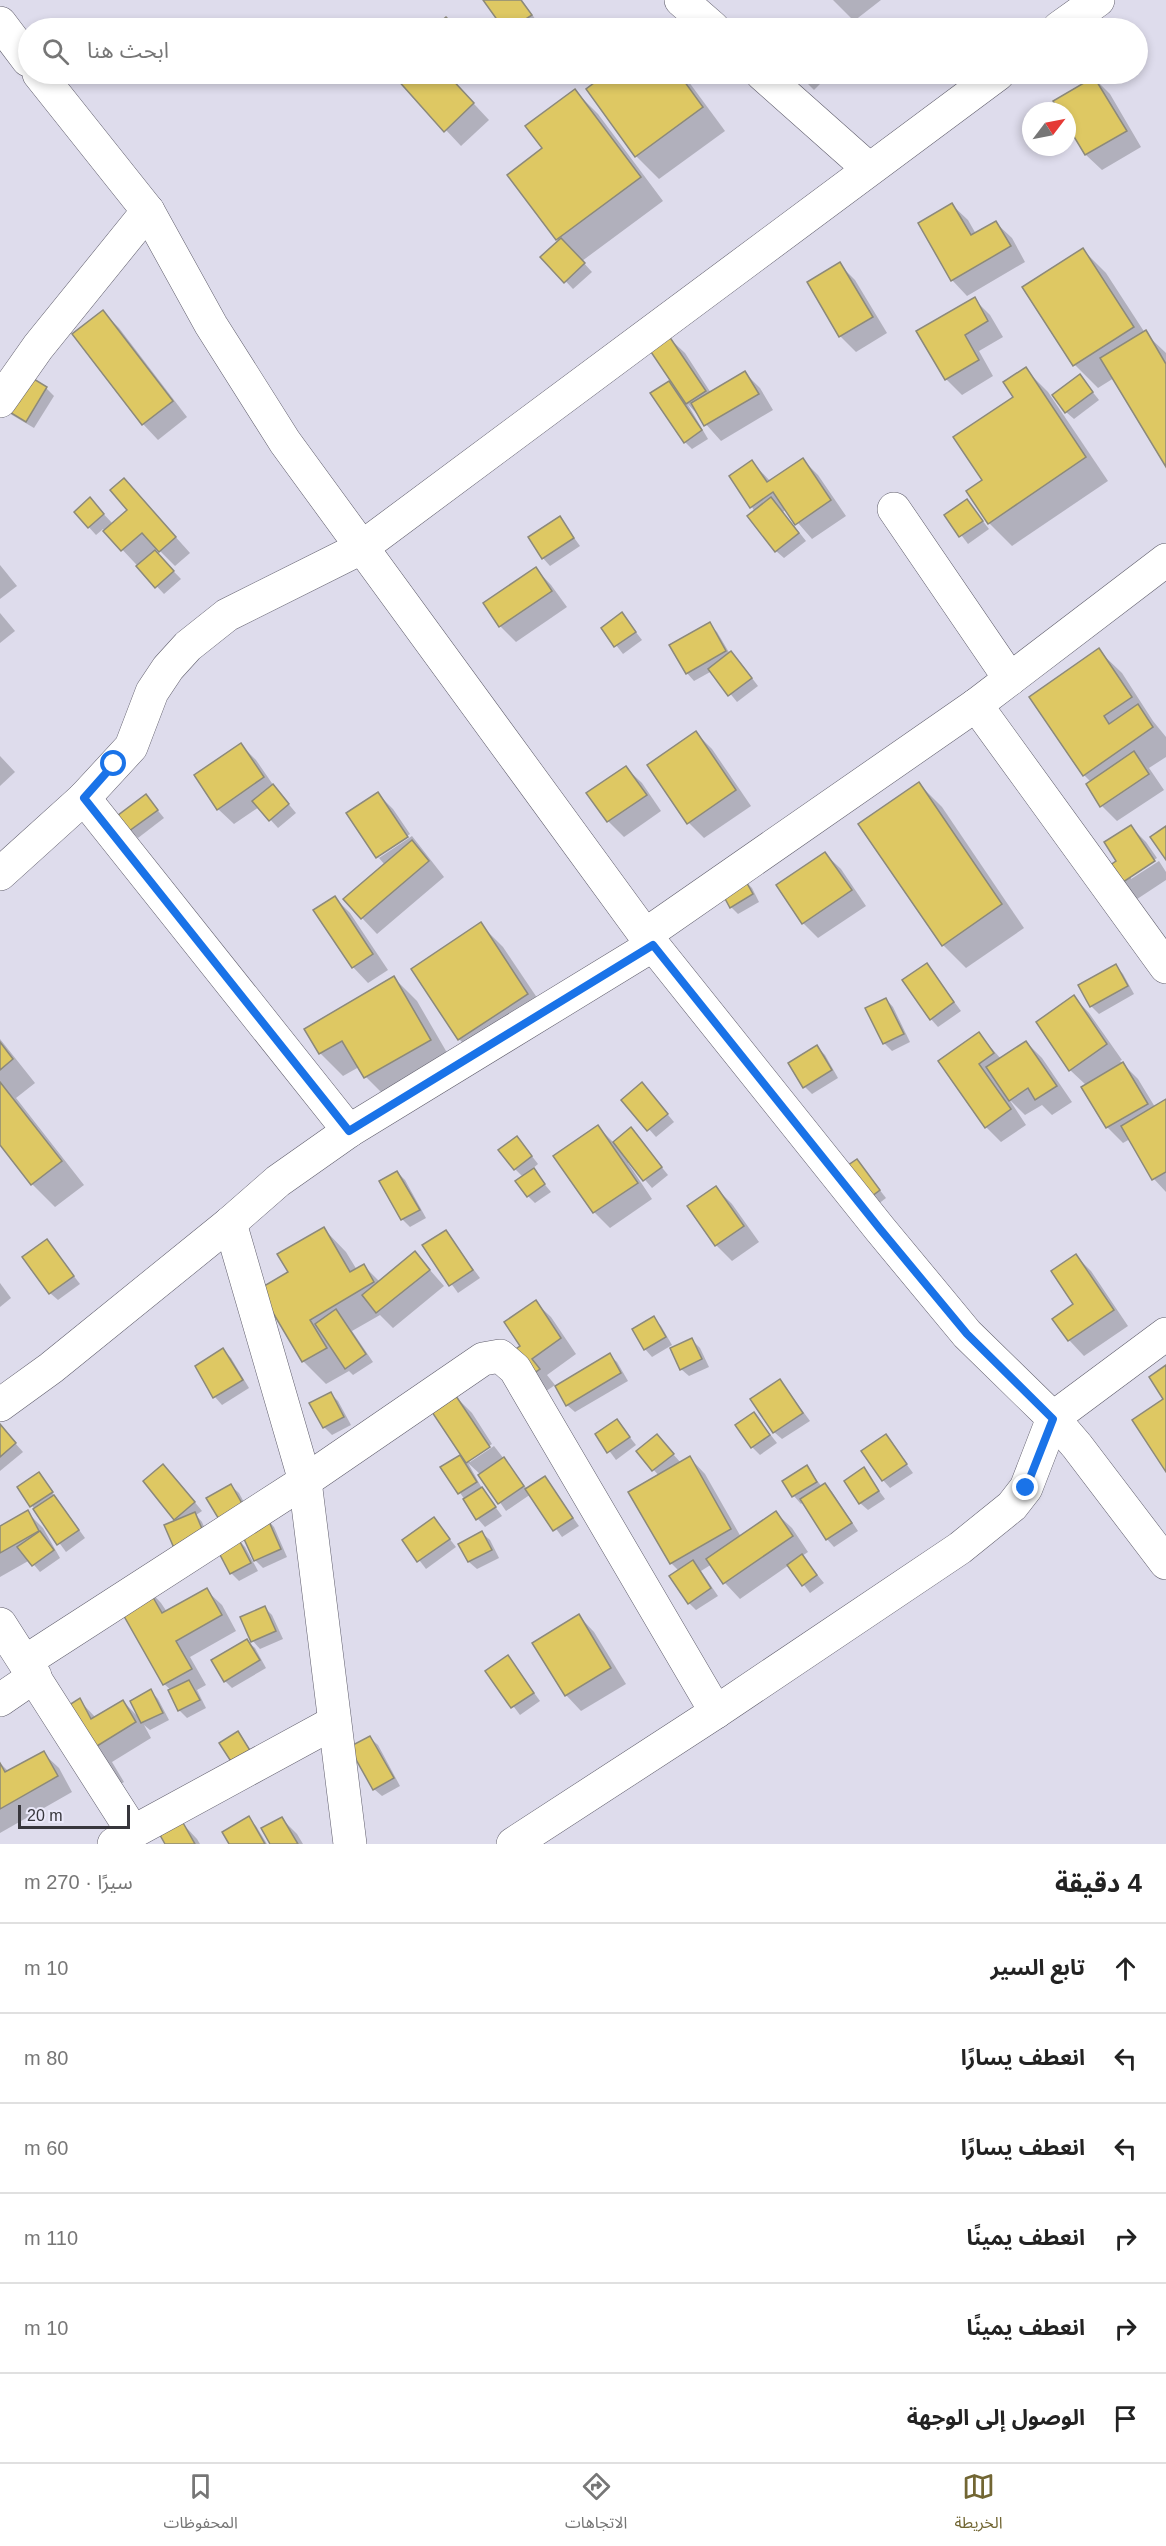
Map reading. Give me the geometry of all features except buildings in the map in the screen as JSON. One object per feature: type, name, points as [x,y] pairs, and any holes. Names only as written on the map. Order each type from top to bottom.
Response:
[{"type":"street","points":[[681,0],[702,18]]},
{"type":"street","points":[[1073,18],[1098,0]]},
{"type":"street","points":[[0,23],[18,47]]},
{"type":"street","points":[[47,84],[148,211],[211,326],[285,442],[649,940],[828,1165],[967,1334],[1053,1419],[1166,1563]]},
{"type":"street","points":[[773,84],[868,169]]},
{"type":"street","points":[[0,874],[84,798],[130,747],[152,692],[168,668],[188,646],[227,615],[361,548],[984,84]]},
{"type":"street","points":[[0,401],[38,347],[148,211]]},
{"type":"street","points":[[894,509],[1010,679]]},
{"type":"street","points":[[0,1406],[51,1368],[230,1223],[278,1181],[349,1131],[649,940],[976,705],[1166,560]]},
{"type":"street","points":[[976,705],[1166,967]]},
{"type":"street","points":[[84,798],[349,1131]]},
{"type":"street","points":[[230,1223],[305,1481],[333,1723],[350,1844]]},
{"type":"street","points":[[513,1844],[716,1712],[994,1523],[1012,1506],[1026,1488],[1053,1419],[1166,1334]]},
{"type":"street","points":[[0,1700],[30,1669],[483,1359],[500,1356],[515,1369],[716,1712]]},
{"type":"street","points":[[0,1624],[30,1669],[123,1838],[333,1723]]},
{"type":"route","points":[[114,764],[84,798],[349,1131],[653,945],[967,1334],[1053,1419],[1026,1488]]}]
